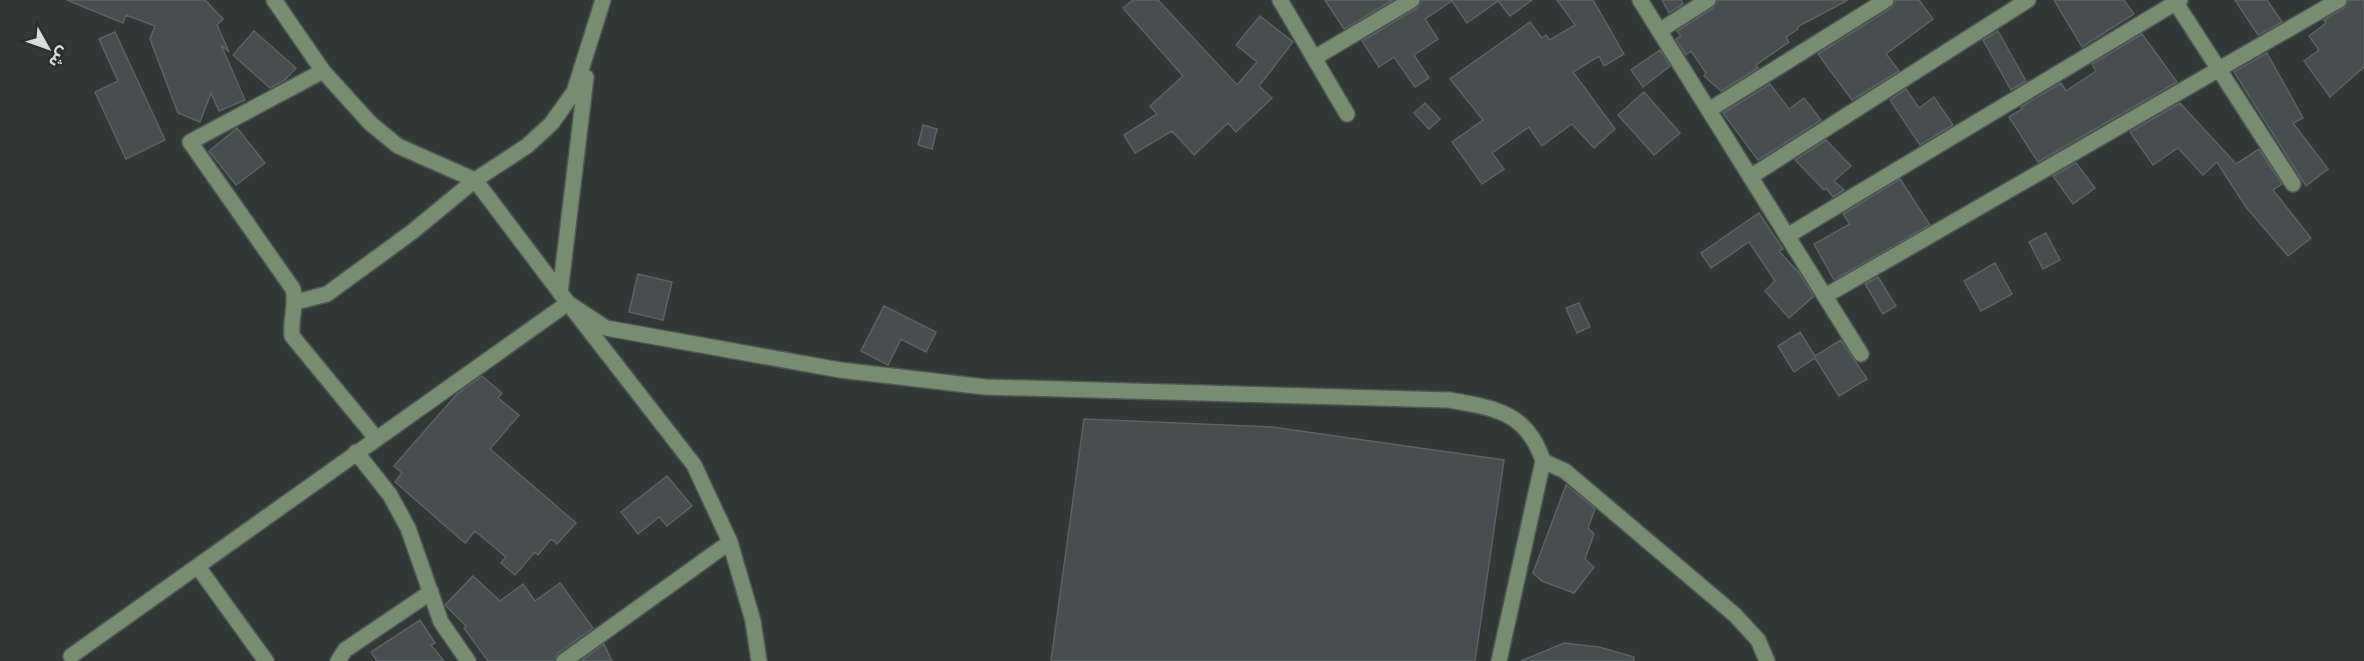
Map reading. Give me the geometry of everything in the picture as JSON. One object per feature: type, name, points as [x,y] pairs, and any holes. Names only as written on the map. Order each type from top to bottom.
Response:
[{"type":"street","points":[[274,0],[323,70],[370,123],[398,146],[475,180],[694,465],[730,542],[753,621],[759,661]]},
{"type":"street","points":[[296,302],[327,294],[412,232],[475,180],[526,146],[551,124],[574,92],[603,0]]},
{"type":"street","points":[[1280,0],[1347,114]]},
{"type":"street","points":[[1314,58],[1412,0]]},
{"type":"street","points":[[1641,0],[1862,354]]},
{"type":"street","points":[[1659,31],[1708,0]]},
{"type":"street","points":[[1709,110],[1886,0]]},
{"type":"street","points":[[1750,177],[2028,0]]},
{"type":"street","points":[[1825,296],[2218,67],[2339,0]]},
{"type":"street","points":[[1788,236],[2176,1],[2293,184]]},
{"type":"street","points":[[71,656],[376,438],[564,298],[589,50]]},
{"type":"street","points":[[323,70],[190,142],[293,289],[296,302],[291,322],[292,336],[376,438]]},
{"type":"street","points":[[564,298],[606,328],[640,336],[840,370],[985,387],[1449,400],[1486,406],[1515,420],[1536,441],[1543,461],[1499,661]]},
{"type":"street","points":[[356,452],[390,495],[408,528],[441,622],[468,661]]},
{"type":"street","points":[[1543,461],[1565,471],[1736,615],[1758,640],[1767,661]]},
{"type":"street","points":[[564,661],[730,542]]},
{"type":"street","points":[[198,567],[266,661]]},
{"type":"street","points":[[338,661],[345,650],[431,592]]},
{"type":"building","points":[[67,0],[205,0],[223,19],[217,25],[229,52],[221,45],[245,100],[219,111],[211,93],[200,122],[178,113],[150,39],[155,26],[126,15],[123,23]]},
{"type":"building","points":[[1133,0],[1158,0],[1237,85],[1257,62],[1236,45],[1260,16],[1293,42],[1259,86],[1272,98],[1236,132],[1228,123],[1194,155],[1172,131],[1135,153],[1124,135],[1157,114],[1150,106],[1183,76],[1123,8]]},
{"type":"building","points":[[1325,0],[1393,0],[1344,29]]},
{"type":"building","points":[[1422,0],[1532,0],[1510,16],[1498,1],[1467,23],[1452,1],[1425,19],[1438,39],[1414,55],[1429,78],[1415,87],[1394,57],[1379,67],[1362,41],[1417,8]]},
{"type":"building","points":[[1557,0],[1593,0],[1624,54],[1604,66],[1599,56],[1573,72],[1615,129],[1594,148],[1572,124],[1542,146],[1529,127],[1492,153],[1504,169],[1482,184],[1452,142],[1483,120],[1450,79],[1530,22],[1542,38],[1546,35],[1550,40],[1575,25]]},
{"type":"building","points":[[1662,0],[1681,0],[1683,4],[1669,13]]},
{"type":"building","points":[[1718,0],[1848,0],[1797,27],[1798,29],[1786,37],[1789,42],[1756,65],[1758,68],[1721,91],[1704,76],[1706,73],[1691,51],[1686,55],[1676,39],[1681,36],[1677,31],[1713,8]]},
{"type":"building","points":[[1896,0],[1919,0],[1933,19],[1886,54],[1899,71],[1852,100],[1818,54],[1891,8]]},
{"type":"building","points":[[2054,0],[2124,0],[2134,14],[2082,47]]},
{"type":"building","points":[[2235,0],[2267,0],[2282,22],[2258,35]]},
{"type":"building","points":[[2349,0],[2364,0],[2364,67],[2330,97],[2304,61],[2319,50],[2309,36],[2326,23],[2324,20],[2344,8]]},
{"type":"building","points":[[254,31],[296,68],[285,80],[270,88],[233,55]]},
{"type":"building","points":[[1998,31],[2026,81],[2011,90],[1983,40]]},
{"type":"building","points":[[115,32],[165,140],[126,159],[95,92],[118,81],[99,39]]},
{"type":"building","points":[[2142,34],[2177,82],[2038,162],[2009,117],[2022,109],[2021,107],[2061,83],[2066,91],[2096,71],[2092,64]]},
{"type":"building","points":[[1660,50],[1670,66],[1643,87],[1631,70]]},
{"type":"building","points":[[2267,53],[2303,118],[2293,123],[2328,169],[2306,186],[2234,72]]},
{"type":"building","points":[[1770,84],[1789,109],[1804,98],[1821,120],[1758,160],[1723,113]]},
{"type":"building","points":[[1906,89],[1919,108],[1934,97],[1953,125],[1920,145],[1890,100]]},
{"type":"building","points":[[1644,92],[1680,133],[1654,155],[1618,115]]},
{"type":"building","points":[[1425,103],[1440,119],[1429,129],[1414,113]]},
{"type":"building","points":[[2180,103],[2236,164],[2259,149],[2282,184],[2273,190],[2311,238],[2288,256],[2246,207],[2217,162],[2203,175],[2178,148],[2153,165],[2130,132]]},
{"type":"building","points":[[923,125],[937,129],[932,149],[918,145]]},
{"type":"building","points":[[237,128],[265,163],[236,185],[209,151]]},
{"type":"building","points":[[1826,140],[1851,166],[1834,181],[1844,190],[1833,197],[1795,160]]},
{"type":"building","points":[[2076,163],[2095,188],[2073,204],[2053,176]]},
{"type":"building","points":[[1900,179],[1930,225],[1834,280],[1814,244],[1850,224],[1843,214]]},
{"type":"building","points":[[1759,213],[1783,249],[1779,251],[1799,273],[1814,296],[1789,318],[1765,291],[1775,281],[1749,242],[1711,268],[1701,253]]},
{"type":"building","points":[[2046,233],[2060,260],[2043,269],[2029,242]]},
{"type":"building","points":[[1995,263],[2012,294],[1981,311],[1964,281]]},
{"type":"building","points":[[638,274],[672,282],[663,320],[629,312]]},
{"type":"building","points":[[1878,277],[1896,306],[1883,314],[1865,284]]},
{"type":"building","points":[[1579,303],[1590,327],[1577,333],[1566,308]]},
{"type":"building","points":[[884,306],[936,332],[926,352],[901,339],[888,365],[861,351]]},
{"type":"building","points":[[1800,332],[1815,356],[1841,340],[1867,379],[1839,396],[1815,358],[1794,372],[1778,346]]},
{"type":"building","points":[[482,376],[502,393],[498,398],[519,415],[490,449],[576,523],[557,544],[551,539],[538,555],[535,552],[515,575],[501,563],[506,557],[475,531],[465,543],[395,482],[402,473],[394,466],[457,394]]},
{"type":"building","points":[[1084,419],[1272,427],[1504,460],[1475,661],[1051,661]]},
{"type":"building","points":[[667,476],[692,506],[667,526],[659,517],[638,534],[621,512]]},
{"type":"building","points":[[1566,485],[1595,509],[1588,528],[1594,534],[1585,559],[1594,567],[1574,593],[1542,581],[1533,573]]},
{"type":"building","points":[[473,576],[500,601],[523,584],[535,601],[560,583],[593,628],[558,653],[554,661],[488,661],[464,628],[466,626],[445,605]]},
{"type":"building","points":[[420,620],[435,643],[431,645],[444,661],[377,661],[371,652]]},
{"type":"building","points":[[1564,643],[1599,647],[1634,657],[1634,661],[1521,661]]},
{"type":"building","points":[[604,644],[612,661],[581,661]]}]
